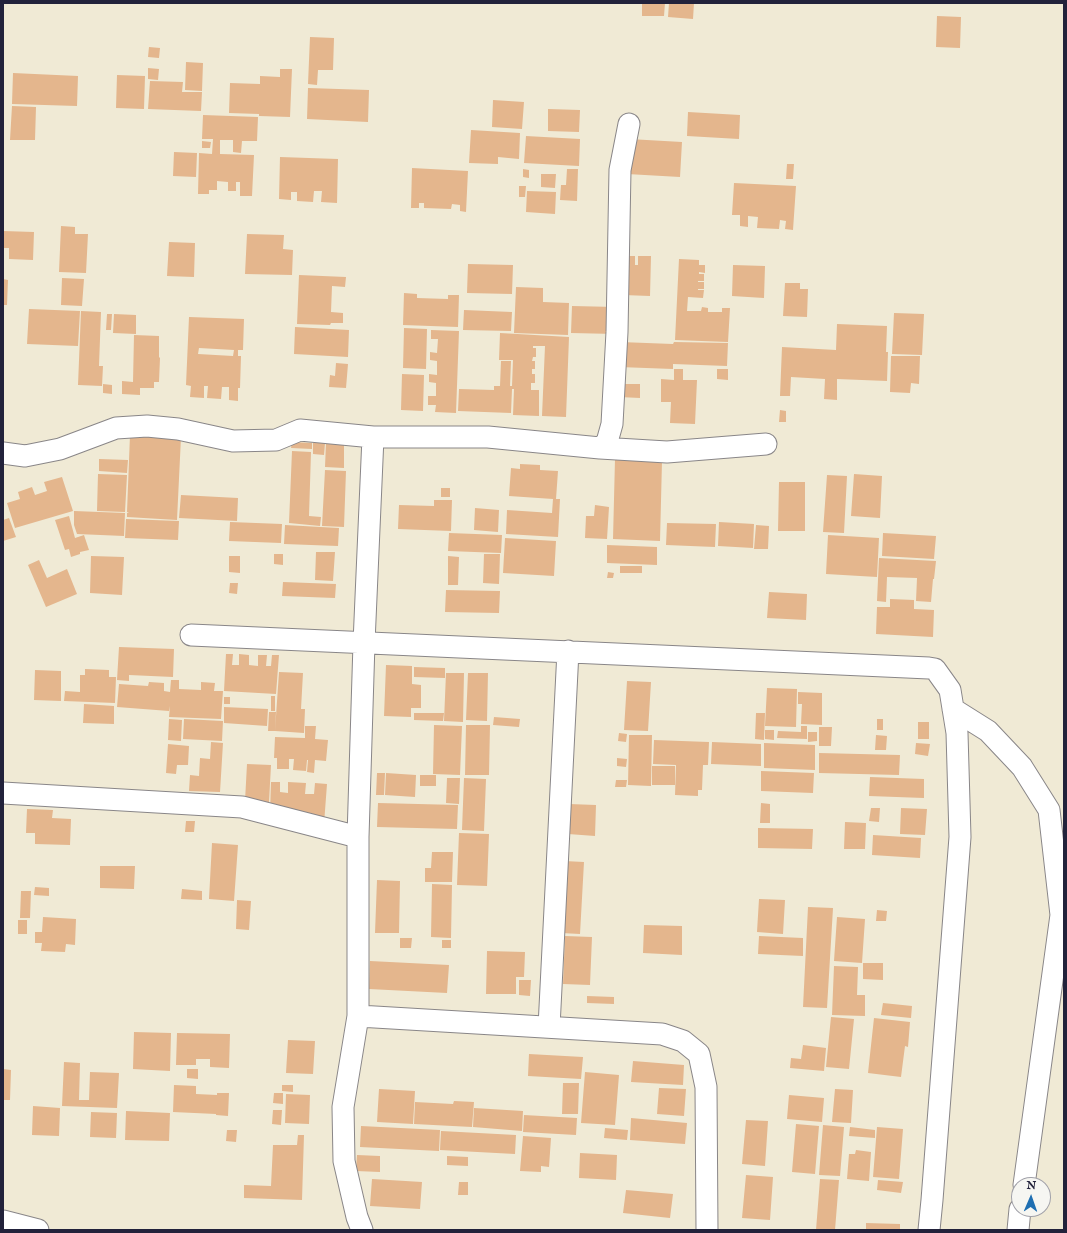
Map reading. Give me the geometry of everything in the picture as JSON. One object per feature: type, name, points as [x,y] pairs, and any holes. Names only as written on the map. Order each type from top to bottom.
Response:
[{"type":"street","points":[[600,448],[607,442],[612,424],[617,332],[620,170],[629,124]]},
{"type":"street","points":[[3,453],[25,456],[60,449],[116,428],[147,426],[178,429],[233,441],[276,440],[300,430],[373,437],[488,437],[600,448],[667,452],[766,444]]},
{"type":"street","points":[[362,1230],[357,1218],[344,1161],[342,1107],[358,1016],[358,836],[364,643],[373,437]]},
{"type":"street","points":[[191,635],[935,669],[950,690],[957,733],[960,837],[929,1230]]},
{"type":"street","points":[[549,1027],[568,652]]},
{"type":"street","points":[[953,709],[988,731],[993,736],[1022,767],[1049,810],[1061,915],[1025,1177]]},
{"type":"street","points":[[3,793],[242,807],[358,836]]},
{"type":"street","points":[[358,1016],[662,1034],[683,1041],[699,1054],[706,1086],[707,1230]]},
{"type":"street","points":[[1018,1230],[1019,1217]]},
{"type":"street","points":[[3,1221],[38,1230]]},
{"type":"building","points":[[642,3],[665,3],[664,16],[642,16]]},
{"type":"building","points":[[669,3],[694,3],[693,19],[668,17]]},
{"type":"building","points":[[937,16],[961,17],[960,48],[936,47]]},
{"type":"building","points":[[310,37],[334,38],[333,70],[318,70],[317,85],[308,84]]},
{"type":"building","points":[[149,47],[160,48],[159,58],[148,57]]},
{"type":"building","points":[[186,62],[203,63],[202,91],[185,90]]},
{"type":"building","points":[[148,68],[159,69],[158,80],[148,79]]},
{"type":"building","points":[[280,69],[292,69],[290,117],[229,113],[230,83],[260,84],[260,76],[280,77]]},
{"type":"building","points":[[13,73],[78,76],[77,106],[12,104]]},
{"type":"building","points":[[117,75],[145,76],[144,109],[116,108]]},
{"type":"building","points":[[150,81],[183,82],[182,92],[202,92],[201,111],[148,109]]},
{"type":"building","points":[[308,88],[369,90],[368,122],[307,119]]},
{"type":"building","points":[[493,100],[524,102],[522,129],[492,127]]},
{"type":"building","points":[[12,106],[36,107],[35,140],[10,140]]},
{"type":"building","points":[[548,109],[580,110],[579,132],[548,131]]},
{"type":"building","points":[[688,112],[740,115],[739,139],[687,136]]},
{"type":"building","points":[[203,115],[258,117],[257,141],[242,141],[241,153],[233,152],[233,140],[220,140],[220,154],[254,155],[252,196],[240,196],[240,182],[236,182],[236,191],[228,191],[228,182],[217,181],[217,190],[209,190],[209,194],[198,194],[199,153],[212,154],[213,139],[202,139]]},
{"type":"building","points":[[471,130],[520,133],[519,159],[498,157],[498,164],[469,163]]},
{"type":"building","points":[[526,136],[580,139],[579,166],[524,163]]},
{"type":"building","points":[[629,139],[682,142],[680,177],[627,174]]},
{"type":"building","points":[[202,141],[211,142],[210,148],[202,148]]},
{"type":"building","points":[[174,152],[197,153],[196,177],[173,176]]},
{"type":"building","points":[[280,157],[338,159],[337,203],[321,202],[322,191],[314,191],[313,202],[297,201],[297,192],[291,192],[291,200],[279,199]]},
{"type":"building","points":[[787,164],[794,164],[793,179],[786,179]]},
{"type":"building","points":[[412,168],[468,171],[466,212],[460,211],[460,205],[452,204],[451,209],[424,208],[424,203],[419,203],[419,208],[411,208]]},
{"type":"building","points":[[523,169],[529,170],[529,178],[523,177]]},
{"type":"building","points":[[567,169],[578,169],[577,201],[560,200],[561,185],[566,185]]},
{"type":"building","points":[[541,174],[556,174],[555,188],[541,187]]},
{"type":"building","points":[[734,183],[796,186],[793,230],[785,229],[786,221],[780,220],[779,229],[757,228],[758,217],[748,216],[748,227],[740,226],[740,215],[732,215]]},
{"type":"building","points":[[519,186],[526,186],[525,197],[519,197]]},
{"type":"building","points":[[527,191],[556,192],[555,214],[526,212]]},
{"type":"building","points":[[61,226],[75,227],[75,234],[88,234],[86,273],[59,272]]},
{"type":"building","points":[[3,231],[34,232],[33,260],[9,259],[9,248],[3,248]]},
{"type":"building","points":[[247,234],[284,235],[283,249],[293,250],[292,275],[245,274]]},
{"type":"building","points":[[169,242],[195,243],[194,277],[167,276]]},
{"type":"building","points":[[624,256],[635,256],[635,265],[638,265],[638,256],[651,256],[650,296],[623,295]]},
{"type":"building","points":[[679,259],[699,260],[699,265],[705,265],[705,273],[699,272],[699,274],[704,274],[704,281],[698,281],[704,282],[704,289],[698,289],[704,290],[703,298],[688,297],[687,311],[701,311],[702,307],[708,308],[708,312],[722,312],[722,308],[730,308],[728,342],[675,340]]},
{"type":"building","points":[[468,264],[513,265],[512,294],[467,293]]},
{"type":"building","points":[[733,265],[765,266],[764,298],[732,296]]},
{"type":"building","points":[[299,275],[346,277],[345,287],[332,286],[331,312],[343,313],[343,323],[331,323],[330,325],[297,324]]},
{"type":"building","points":[[62,278],[84,279],[82,306],[61,305]]},
{"type":"building","points":[[3,279],[8,280],[7,305],[3,305]]},
{"type":"building","points":[[785,283],[800,283],[800,289],[808,289],[807,317],[783,316]]},
{"type":"building","points":[[516,287],[543,288],[543,302],[569,303],[568,335],[514,333]]},
{"type":"building","points":[[404,293],[417,294],[417,298],[448,299],[448,295],[459,295],[458,327],[403,325]]},
{"type":"building","points":[[572,306],[616,307],[615,334],[571,333]]},
{"type":"building","points":[[29,309],[80,311],[78,346],[27,344]]},
{"type":"building","points":[[464,310],[512,312],[511,331],[463,330]]},
{"type":"building","points":[[81,311],[101,312],[99,366],[103,366],[102,386],[78,385]]},
{"type":"building","points":[[894,313],[924,314],[922,355],[892,354]]},
{"type":"building","points":[[107,314],[112,314],[111,330],[106,330]]},
{"type":"building","points":[[114,314],[136,315],[136,334],[113,333]]},
{"type":"building","points":[[189,317],[244,319],[243,350],[238,350],[238,356],[241,356],[238,401],[229,400],[229,387],[222,387],[221,399],[207,398],[208,386],[204,386],[204,398],[190,397],[191,386],[186,385]],"holes":[[[199,348],[234,350],[233,356],[198,354]]]},
{"type":"building","points":[[837,324],[887,326],[887,381],[837,379],[837,400],[824,399],[825,379],[791,377],[790,396],[780,396],[782,347],[836,350]]},
{"type":"building","points":[[295,327],[349,330],[348,357],[294,354]]},
{"type":"building","points":[[404,328],[427,329],[426,369],[403,368]]},
{"type":"building","points":[[431,330],[459,331],[456,413],[435,412],[436,405],[428,405],[428,396],[436,396],[436,383],[429,382],[429,374],[437,375],[437,361],[430,360],[430,352],[437,353],[438,339],[431,339]]},
{"type":"building","points":[[500,333],[569,337],[566,417],[542,416],[545,346],[533,346],[533,348],[536,348],[536,357],[533,357],[532,361],[535,361],[535,369],[532,369],[532,374],[535,374],[535,383],[531,383],[531,390],[539,390],[539,416],[513,415],[514,389],[512,389],[511,413],[458,411],[459,389],[494,390],[494,386],[500,386],[501,361],[511,361],[510,386],[512,386],[513,360],[499,360]]},
{"type":"building","points":[[134,335],[159,336],[159,382],[154,382],[154,388],[140,388],[140,395],[122,394],[122,381],[133,382]]},
{"type":"building","points":[[620,342],[673,344],[674,342],[728,343],[727,366],[673,364],[673,369],[619,367]]},
{"type":"building","points":[[891,356],[920,356],[919,384],[911,383],[910,393],[890,392]]},
{"type":"building","points":[[336,363],[348,364],[346,388],[329,387],[330,375],[335,376]]},
{"type":"building","points":[[674,369],[683,369],[683,380],[697,380],[695,424],[670,423],[671,402],[661,402],[661,379],[674,380]]},
{"type":"building","points":[[717,369],[728,369],[728,380],[717,379]]},
{"type":"building","points":[[402,374],[424,375],[423,411],[401,410]]},
{"type":"building","points":[[103,384],[112,385],[112,394],[103,393]]},
{"type":"building","points":[[619,384],[640,384],[640,398],[619,397]]},
{"type":"building","points":[[780,410],[786,411],[786,422],[779,422]]},
{"type":"building","points":[[130,435],[181,437],[177,520],[127,517],[127,513],[129,513],[127,512]]},
{"type":"building","points":[[292,442],[312,443],[312,449],[291,448]]},
{"type":"building","points":[[313,443],[325,443],[324,455],[313,454]]},
{"type":"building","points":[[326,443],[344,444],[344,468],[325,467]]},
{"type":"building","points":[[292,451],[311,452],[309,516],[321,517],[320,526],[289,523]]},
{"type":"building","points":[[99,459],[128,460],[127,473],[99,471]]},
{"type":"building","points":[[615,459],[662,461],[660,541],[613,539]]},
{"type":"building","points":[[520,464],[540,465],[540,470],[558,471],[556,499],[560,499],[558,537],[506,534],[507,510],[552,513],[553,499],[509,496],[511,468],[520,469]]},
{"type":"building","points":[[325,470],[346,471],[344,527],[322,526]]},
{"type":"building","points":[[98,474],[127,475],[125,512],[97,511]]},
{"type":"building","points":[[854,474],[882,476],[880,518],[851,516]]},
{"type":"building","points":[[827,475],[847,476],[844,533],[823,532]]},
{"type":"building","points":[[62,477],[73,511],[15,528],[7,503],[20,499],[18,492],[32,487],[35,495],[47,491],[44,482]]},
{"type":"building","points":[[779,482],[805,482],[805,531],[778,531]]},
{"type":"building","points":[[441,488],[450,488],[450,497],[441,497]]},
{"type":"building","points":[[181,495],[238,498],[237,521],[179,518]]},
{"type":"building","points":[[434,500],[452,500],[451,531],[398,529],[399,505],[434,506]]},
{"type":"building","points":[[595,505],[609,507],[607,539],[585,538],[586,516],[594,516]]},
{"type":"building","points":[[475,508],[499,510],[498,532],[474,530]]},
{"type":"building","points":[[74,511],[125,513],[124,536],[77,534],[74,525]]},
{"type":"building","points":[[69,516],[75,538],[84,535],[89,550],[80,552],[80,554],[71,557],[69,549],[65,550],[55,520]]},
{"type":"building","points":[[9,518],[16,537],[3,541],[3,520]]},
{"type":"building","points":[[126,519],[179,521],[178,540],[125,538]]},
{"type":"building","points":[[230,522],[282,524],[281,543],[229,541]]},
{"type":"building","points":[[719,522],[754,524],[753,548],[718,546]]},
{"type":"building","points":[[667,523],[716,524],[715,547],[666,545]]},
{"type":"building","points":[[285,525],[339,528],[338,546],[284,544]]},
{"type":"building","points":[[756,525],[769,526],[768,549],[754,549]]},
{"type":"building","points":[[449,533],[502,535],[501,553],[448,551]]},
{"type":"building","points":[[883,533],[936,536],[934,559],[882,556]]},
{"type":"building","points":[[828,535],[879,538],[877,577],[826,574]]},
{"type":"building","points":[[505,538],[556,541],[554,576],[503,573]]},
{"type":"building","points":[[607,545],[657,547],[657,565],[607,563]]},
{"type":"building","points":[[316,552],[335,552],[333,581],[315,580]]},
{"type":"building","points":[[274,554],[283,554],[283,565],[274,564]]},
{"type":"building","points":[[484,554],[500,554],[499,584],[483,583]]},
{"type":"building","points":[[91,556],[124,557],[122,595],[90,593]]},
{"type":"building","points":[[229,556],[240,556],[240,573],[229,572]]},
{"type":"building","points":[[448,556],[459,557],[458,585],[448,585]]},
{"type":"building","points":[[879,558],[936,561],[931,602],[916,601],[917,578],[887,577],[886,602],[877,601]]},
{"type":"building","points":[[39,560],[47,578],[67,569],[77,594],[46,607],[28,565]]},
{"type":"building","points":[[620,566],[642,566],[642,573],[620,573]]},
{"type":"building","points":[[608,572],[614,573],[613,578],[607,578]]},
{"type":"building","points":[[283,582],[336,584],[335,598],[282,596]]},
{"type":"building","points":[[230,583],[238,583],[237,594],[229,593]]},
{"type":"building","points":[[446,590],[500,591],[499,613],[445,612]]},
{"type":"building","points":[[769,592],[807,594],[806,620],[767,618]]},
{"type":"building","points":[[890,599],[914,600],[914,609],[934,610],[933,637],[876,634],[877,607],[890,607]]},
{"type":"building","points":[[119,647],[174,649],[173,677],[129,675],[129,681],[117,680]]},
{"type":"building","points":[[226,654],[233,654],[232,665],[239,665],[239,654],[249,655],[249,665],[258,666],[258,655],[267,655],[266,666],[271,666],[272,655],[279,655],[276,694],[224,691]]},
{"type":"building","points":[[386,665],[412,666],[412,684],[421,685],[421,708],[411,708],[411,717],[384,716]]},
{"type":"building","points":[[414,667],[445,668],[445,678],[414,677]]},
{"type":"building","points":[[85,669],[109,670],[109,677],[116,677],[115,703],[64,701],[65,691],[80,692],[80,675],[85,675]]},
{"type":"building","points":[[35,670],[61,671],[61,701],[34,700]]},
{"type":"building","points":[[279,672],[303,673],[301,709],[305,709],[304,733],[275,731]]},
{"type":"building","points":[[446,673],[464,673],[463,722],[444,721]]},
{"type":"building","points":[[468,673],[488,673],[487,721],[466,720]]},
{"type":"building","points":[[171,680],[179,680],[179,689],[201,690],[201,682],[215,683],[214,691],[223,691],[221,719],[169,717],[170,706],[169,711],[117,707],[119,684],[148,686],[149,682],[164,683],[164,691],[170,692]]},
{"type":"building","points":[[627,681],[651,682],[648,731],[624,730]]},
{"type":"building","points":[[767,688],[797,689],[796,727],[765,726]]},
{"type":"building","points":[[798,692],[822,693],[822,725],[801,724],[802,704],[798,704]]},
{"type":"building","points":[[271,696],[275,696],[275,711],[271,711]]},
{"type":"building","points":[[224,697],[230,697],[230,704],[224,704]]},
{"type":"building","points":[[84,704],[114,706],[114,724],[83,723]]},
{"type":"building","points":[[224,707],[268,709],[267,726],[224,723]]},
{"type":"building","points":[[269,712],[276,712],[275,731],[268,731]]},
{"type":"building","points":[[414,713],[444,713],[443,721],[414,720]]},
{"type":"building","points":[[756,713],[765,713],[764,740],[755,739]]},
{"type":"building","points":[[494,717],[520,719],[519,727],[493,725]]},
{"type":"building","points":[[169,719],[182,720],[181,741],[168,740]]},
{"type":"building","points":[[184,719],[223,721],[222,741],[183,739]]},
{"type":"building","points":[[877,719],[883,719],[883,730],[877,730]]},
{"type":"building","points":[[918,722],[929,722],[929,739],[918,739]]},
{"type":"building","points":[[434,725],[462,726],[460,775],[433,774]]},
{"type":"building","points":[[466,725],[490,725],[489,775],[465,775]]},
{"type":"building","points":[[305,726],[316,726],[315,739],[328,740],[326,761],[315,760],[314,773],[307,772],[308,760],[306,771],[293,770],[294,759],[289,759],[289,769],[277,769],[277,758],[274,758],[275,737],[305,738]]},
{"type":"building","points":[[801,726],[807,726],[807,739],[777,738],[778,731],[801,732]]},
{"type":"building","points":[[819,727],[832,727],[831,746],[819,746]]},
{"type":"building","points":[[765,730],[774,730],[774,740],[765,739]]},
{"type":"building","points":[[808,732],[817,732],[817,741],[808,742]]},
{"type":"building","points":[[619,733],[627,734],[626,742],[618,741]]},
{"type":"building","points":[[629,735],[652,735],[651,786],[628,785]]},
{"type":"building","points":[[876,735],[887,736],[886,750],[875,750]]},
{"type":"building","points":[[654,740],[709,742],[708,765],[703,765],[702,790],[698,790],[698,796],[675,795],[676,765],[653,764]]},
{"type":"building","points":[[211,742],[223,743],[220,792],[189,791],[190,775],[199,776],[200,758],[210,759]]},
{"type":"building","points":[[712,742],[761,744],[761,766],[711,764]]},
{"type":"building","points":[[764,743],[815,745],[815,770],[764,768]]},
{"type":"building","points":[[916,743],[930,744],[928,756],[915,754]]},
{"type":"building","points":[[168,744],[189,746],[188,765],[177,765],[176,774],[166,773]]},
{"type":"building","points":[[819,753],[900,755],[899,775],[819,773]]},
{"type":"building","points":[[617,758],[627,759],[626,767],[617,766]]},
{"type":"building","points":[[247,764],[271,765],[269,802],[245,801]]},
{"type":"building","points":[[652,766],[675,766],[675,785],[652,785]]},
{"type":"building","points":[[761,771],[814,773],[813,793],[761,791]]},
{"type":"building","points":[[377,773],[385,773],[384,795],[376,795]]},
{"type":"building","points":[[386,773],[416,775],[415,797],[385,795]]},
{"type":"building","points":[[420,775],[436,775],[436,786],[420,786]]},
{"type":"building","points":[[870,777],[924,779],[924,798],[869,796]]},
{"type":"building","points":[[447,778],[460,778],[459,804],[446,803]]},
{"type":"building","points":[[464,778],[486,779],[484,831],[462,830]]},
{"type":"building","points":[[616,780],[627,780],[626,787],[615,787]]},
{"type":"building","points":[[271,782],[280,782],[280,792],[288,793],[288,782],[306,783],[305,794],[314,794],[315,783],[327,784],[324,824],[270,813]]},
{"type":"building","points":[[378,803],[458,805],[457,829],[377,827]]},
{"type":"building","points":[[761,803],[770,804],[770,823],[760,823]]},
{"type":"building","points":[[569,804],[596,805],[595,836],[568,834]]},
{"type":"building","points":[[871,808],[880,808],[879,822],[869,821]]},
{"type":"building","points":[[901,808],[927,809],[925,835],[900,834]]},
{"type":"building","points":[[27,809],[53,810],[52,818],[71,819],[70,845],[35,844],[35,833],[26,833]]},
{"type":"building","points":[[186,821],[195,821],[194,832],[185,832]]},
{"type":"building","points":[[845,822],[866,823],[865,849],[844,849]]},
{"type":"building","points":[[758,828],[813,829],[812,849],[758,848]]},
{"type":"building","points":[[459,833],[489,834],[487,886],[457,885]]},
{"type":"building","points":[[873,835],[921,838],[920,858],[872,855]]},
{"type":"building","points":[[212,843],[238,845],[234,901],[209,899]]},
{"type":"building","points":[[432,852],[453,852],[452,882],[425,882],[425,868],[431,868]]},
{"type":"building","points":[[564,861],[584,862],[580,934],[561,933]]},
{"type":"building","points":[[100,866],[135,866],[134,889],[100,888]]},
{"type":"building","points":[[377,880],[400,881],[399,933],[375,933]]},
{"type":"building","points":[[432,884],[452,885],[451,938],[431,937]]},
{"type":"building","points":[[35,887],[49,888],[49,896],[34,895]]},
{"type":"building","points":[[182,889],[202,891],[202,900],[181,899]]},
{"type":"building","points":[[21,891],[31,891],[30,918],[20,918]]},
{"type":"building","points":[[759,899],[785,900],[783,934],[757,932]]},
{"type":"building","points":[[237,900],[251,901],[249,930],[236,929]]},
{"type":"building","points":[[808,907],[833,908],[827,1008],[803,1007]]},
{"type":"building","points":[[877,910],[887,911],[886,921],[876,921]]},
{"type":"building","points":[[43,917],[76,919],[75,945],[66,944],[65,952],[41,951],[42,943],[35,943],[35,932],[42,932]]},
{"type":"building","points":[[837,917],[865,919],[862,963],[834,961]]},
{"type":"building","points":[[18,920],[27,920],[27,934],[18,934]]},
{"type":"building","points":[[644,925],[682,926],[682,955],[643,953]]},
{"type":"building","points":[[565,936],[592,937],[590,985],[563,984]]},
{"type":"building","points":[[759,936],[803,938],[803,956],[758,954]]},
{"type":"building","points":[[400,938],[412,938],[411,948],[400,948]]},
{"type":"building","points":[[442,940],[451,940],[451,948],[442,948]]},
{"type":"building","points":[[487,951],[525,952],[524,977],[516,977],[516,994],[486,994]]},
{"type":"building","points":[[370,961],[449,965],[447,993],[369,989]]},
{"type":"building","points":[[863,963],[883,963],[883,980],[863,979]]},
{"type":"building","points":[[834,966],[858,967],[857,995],[865,995],[865,1016],[832,1015]]},
{"type":"building","points":[[519,980],[531,980],[530,996],[519,995]]},
{"type":"building","points":[[587,996],[614,997],[614,1004],[587,1003]]},
{"type":"building","points":[[883,1003],[912,1006],[911,1018],[881,1015]]},
{"type":"building","points":[[831,1017],[854,1019],[849,1069],[826,1067]]},
{"type":"building","points":[[874,1018],[910,1022],[908,1047],[905,1046],[901,1077],[868,1073]]},
{"type":"building","points":[[134,1032],[171,1033],[170,1071],[133,1069]]},
{"type":"building","points":[[177,1033],[230,1034],[229,1068],[210,1067],[210,1059],[196,1059],[196,1065],[176,1065]]},
{"type":"building","points":[[288,1040],[315,1041],[313,1074],[286,1073]]},
{"type":"building","points":[[803,1045],[826,1048],[824,1071],[790,1068],[791,1058],[801,1059]]},
{"type":"building","points":[[529,1054],[583,1057],[581,1079],[528,1076]]},
{"type":"building","points":[[633,1061],[684,1065],[683,1085],[631,1082]]},
{"type":"building","points":[[64,1062],[80,1063],[79,1100],[89,1100],[90,1072],[119,1073],[117,1108],[62,1106]]},
{"type":"building","points":[[3,1069],[11,1070],[10,1100],[3,1100]]},
{"type":"building","points":[[187,1069],[198,1069],[198,1079],[187,1078]]},
{"type":"building","points":[[585,1072],[619,1075],[615,1125],[581,1123]]},
{"type":"building","points":[[563,1083],[579,1083],[578,1114],[562,1114]]},
{"type":"building","points":[[174,1085],[196,1086],[196,1094],[217,1095],[217,1093],[229,1093],[228,1116],[173,1112]]},
{"type":"building","points":[[282,1085],[293,1085],[293,1092],[282,1091]]},
{"type":"building","points":[[659,1088],[686,1089],[684,1116],[657,1114]]},
{"type":"building","points":[[379,1089],[415,1091],[413,1124],[377,1122]]},
{"type":"building","points":[[835,1089],[853,1090],[851,1123],[832,1122]]},
{"type":"building","points":[[274,1093],[283,1093],[283,1104],[273,1103]]},
{"type":"building","points":[[286,1094],[310,1095],[309,1124],[285,1123]]},
{"type":"building","points":[[789,1095],[824,1098],[822,1122],[787,1119]]},
{"type":"building","points":[[454,1101],[474,1102],[472,1127],[414,1124],[415,1102],[453,1104]]},
{"type":"building","points":[[33,1106],[60,1108],[59,1136],[32,1135]]},
{"type":"building","points":[[474,1108],[523,1111],[522,1131],[473,1127]]},
{"type":"building","points":[[273,1110],[282,1110],[281,1125],[272,1124]]},
{"type":"building","points":[[126,1111],[170,1113],[169,1141],[125,1140]]},
{"type":"building","points":[[91,1112],[117,1113],[116,1138],[90,1137]]},
{"type":"building","points":[[524,1115],[577,1118],[576,1135],[523,1132]]},
{"type":"building","points":[[631,1118],[687,1123],[685,1144],[630,1140]]},
{"type":"building","points":[[746,1120],[768,1121],[765,1166],[742,1164]]},
{"type":"building","points":[[796,1124],[819,1126],[815,1174],[792,1172]]},
{"type":"building","points":[[823,1125],[844,1127],[840,1176],[819,1175]]},
{"type":"building","points":[[361,1126],[440,1130],[439,1151],[360,1147]]},
{"type":"building","points":[[850,1127],[875,1130],[875,1138],[849,1136]]},
{"type":"building","points":[[877,1127],[903,1129],[899,1179],[873,1177]]},
{"type":"building","points":[[605,1128],[628,1130],[627,1140],[604,1138]]},
{"type":"building","points":[[227,1130],[237,1130],[236,1142],[226,1141]]},
{"type":"building","points":[[441,1131],[516,1135],[515,1154],[440,1150]]},
{"type":"building","points":[[298,1135],[304,1135],[302,1200],[244,1198],[244,1185],[271,1186],[273,1145],[297,1145]]},
{"type":"building","points":[[523,1136],[551,1138],[549,1167],[541,1166],[541,1172],[520,1171]]},
{"type":"building","points":[[856,1150],[871,1152],[869,1181],[847,1179],[849,1154],[855,1154]]},
{"type":"building","points":[[580,1153],[617,1155],[616,1180],[579,1178]]},
{"type":"building","points":[[357,1155],[380,1156],[380,1172],[356,1171]]},
{"type":"building","points":[[447,1156],[468,1157],[468,1166],[447,1165]]},
{"type":"building","points":[[746,1175],[773,1177],[770,1220],[742,1218]]},
{"type":"building","points":[[372,1179],[422,1182],[420,1209],[370,1206]]},
{"type":"building","points":[[820,1179],[839,1180],[835,1230],[816,1230]]},
{"type":"building","points":[[878,1180],[903,1182],[901,1193],[877,1190]]},
{"type":"building","points":[[459,1182],[468,1182],[468,1195],[458,1195]]},
{"type":"building","points":[[626,1190],[673,1194],[670,1218],[623,1213]]},
{"type":"building","points":[[866,1223],[900,1224],[900,1230],[866,1230]]}]
